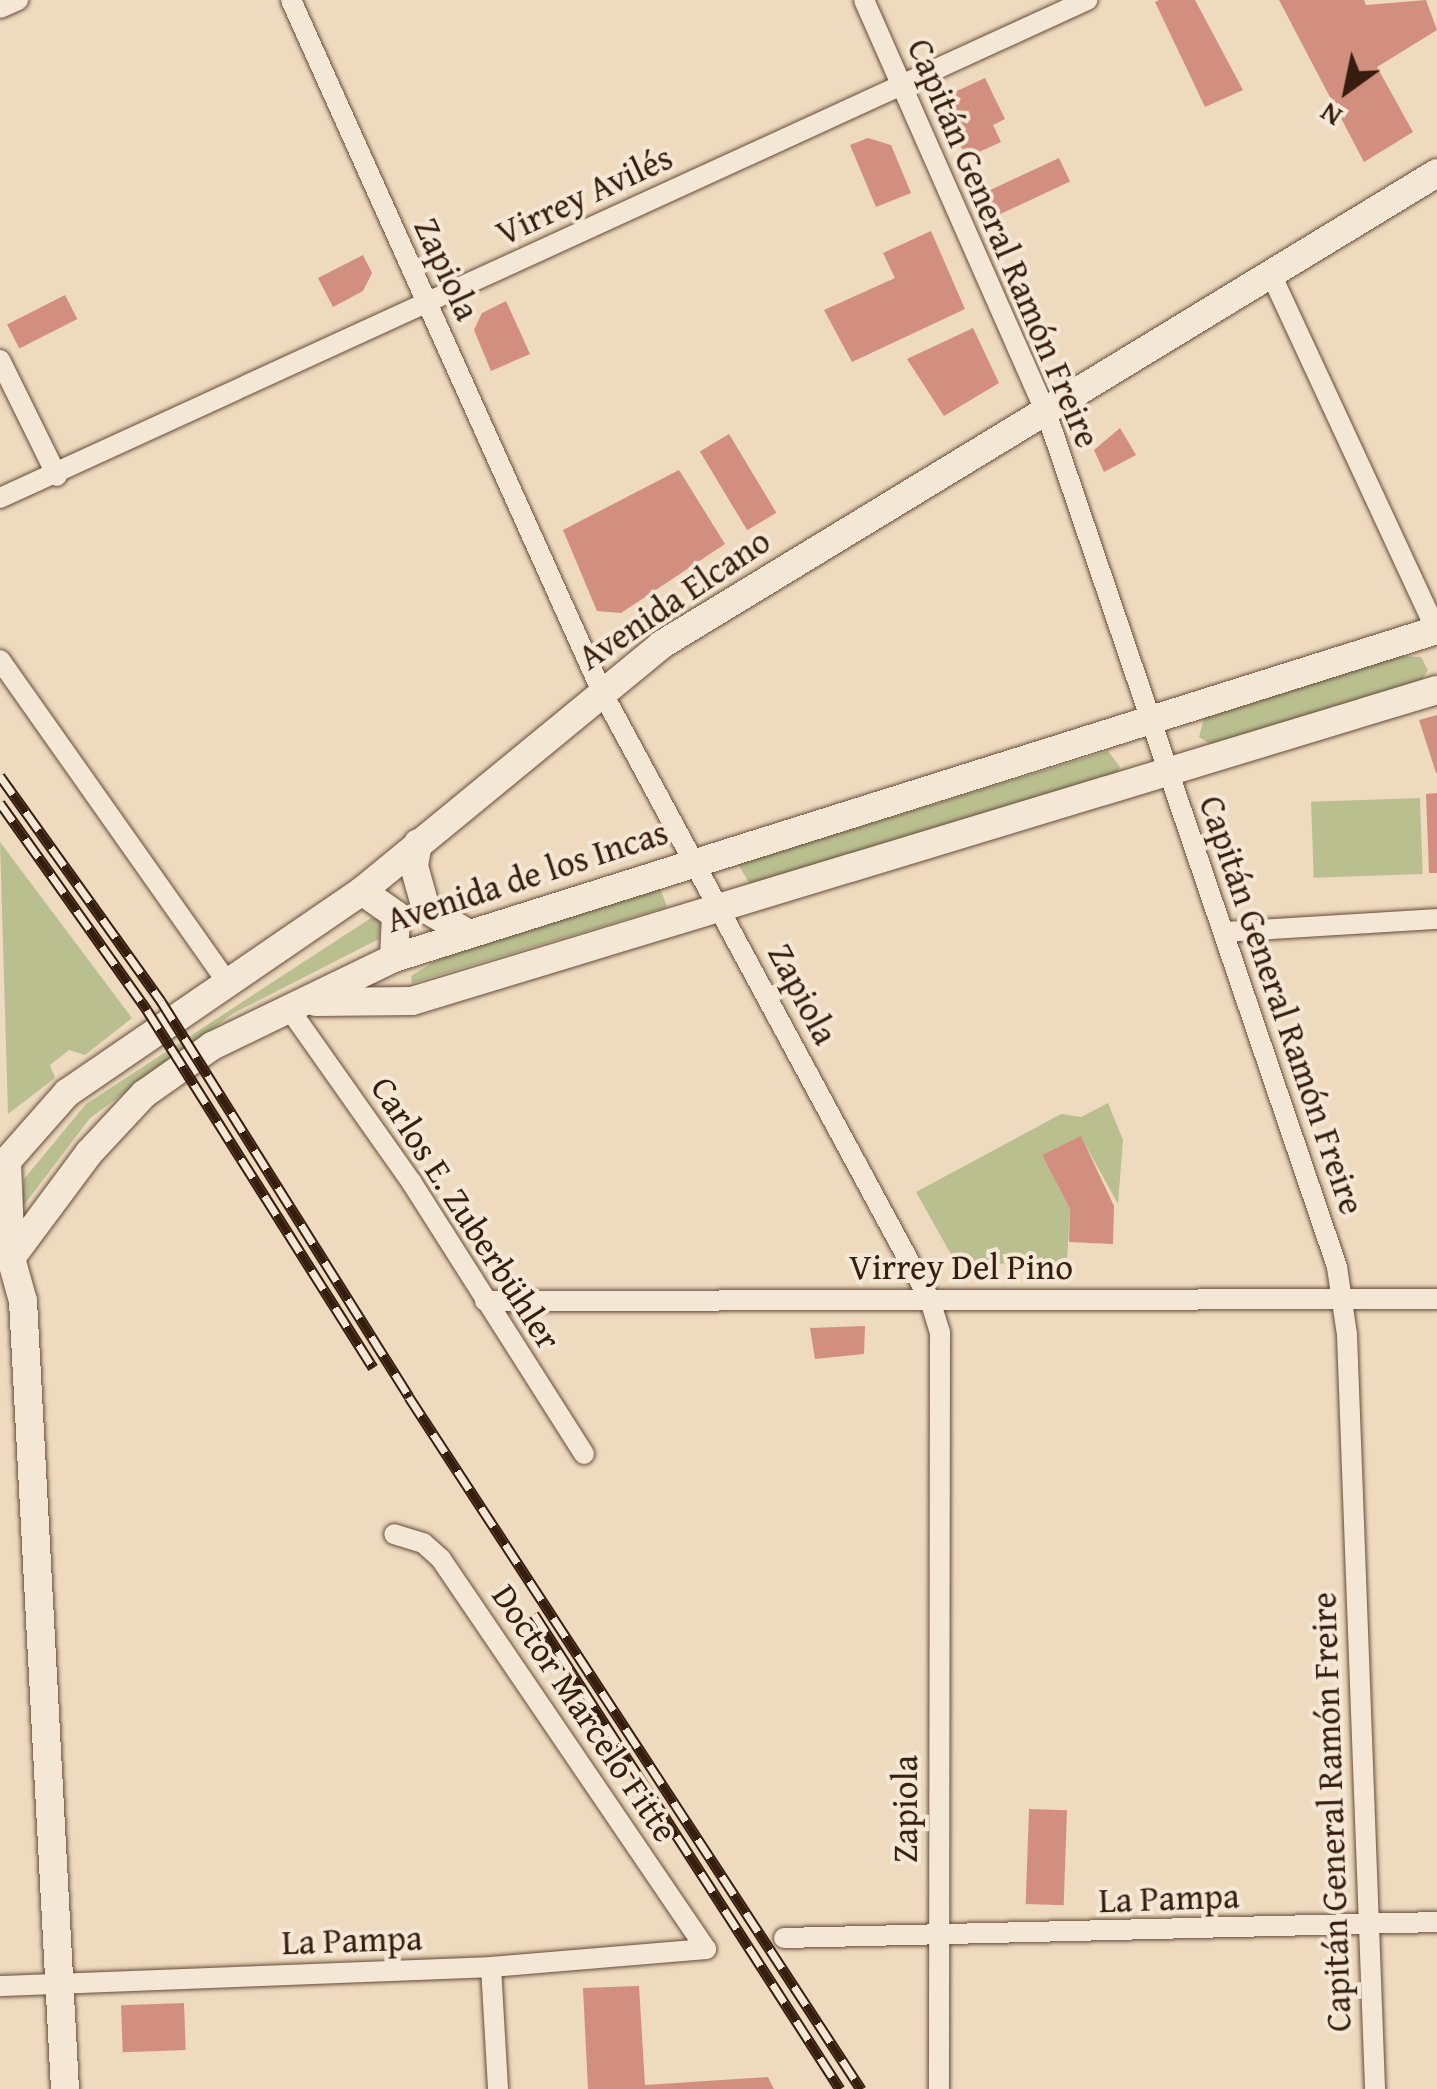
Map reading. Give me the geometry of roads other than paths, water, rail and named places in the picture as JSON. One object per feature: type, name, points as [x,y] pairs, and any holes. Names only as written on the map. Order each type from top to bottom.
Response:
[{"type":"main road","name":"Avenida Elcano","points":[[4,1154],[67,1093],[362,891],[661,645],[1437,174]]},
{"type":"main road","name":"Avenida de los Incas","points":[[299,1006],[394,958],[464,931],[1437,630]]},
{"type":"main road","points":[[12,1258],[89,1153],[144,1094],[212,1046],[299,1006],[412,1001],[1168,775],[1437,690]]},
{"type":"main road","points":[[418,843],[416,878],[426,909],[464,931]]},
{"type":"main road","points":[[362,891],[396,915],[394,958]]},
{"type":"main road","points":[[4,1154],[12,1258],[23,1301],[64,2089]]},
{"type":"main road","points":[[0,1362],[26,1378]]},
{"type":"street","points":[[0,8],[18,0]]},
{"type":"street","name":"Zapiola","points":[[291,0],[602,692],[930,1300],[940,1332],[936,1938],[939,2089]]},
{"type":"street","name":"Capitán General Ramón Freire","points":[[864,0],[1046,412],[1224,932],[1343,1300],[1375,2089]]},
{"type":"street","name":"Virrey Avilés","points":[[0,498],[57,476],[1087,0]]},
{"type":"street","points":[[1270,272],[1437,630]]},
{"type":"street","points":[[0,360],[57,476]]},
{"type":"street","points":[[0,660],[229,985]]},
{"type":"street","points":[[1224,932],[1437,919]]},
{"type":"street","name":"Carlos E. Zuberbühler","points":[[299,1006],[584,1454]]},
{"type":"street","name":"Virrey Del Pino","points":[[486,1302],[1437,1299]]},
{"type":"street","name":"Doctor Marcelo Fitte","points":[[394,1534],[423,1543],[441,1559],[706,1949]]},
{"type":"street","name":"La Pampa","points":[[784,1938],[936,1938],[1437,1922]]},
{"type":"street","name":"La Pampa","points":[[0,1986],[491,1967],[706,1949]]},
{"type":"street","points":[[491,1967],[498,2089]]},
{"type":"railway","points":[[0,776],[161,1001],[409,1397],[861,2089]]},
{"type":"railway","points":[[0,803],[147,1010],[373,1367]]},
{"type":"railway","points":[[534,1614],[840,2089]]}]
